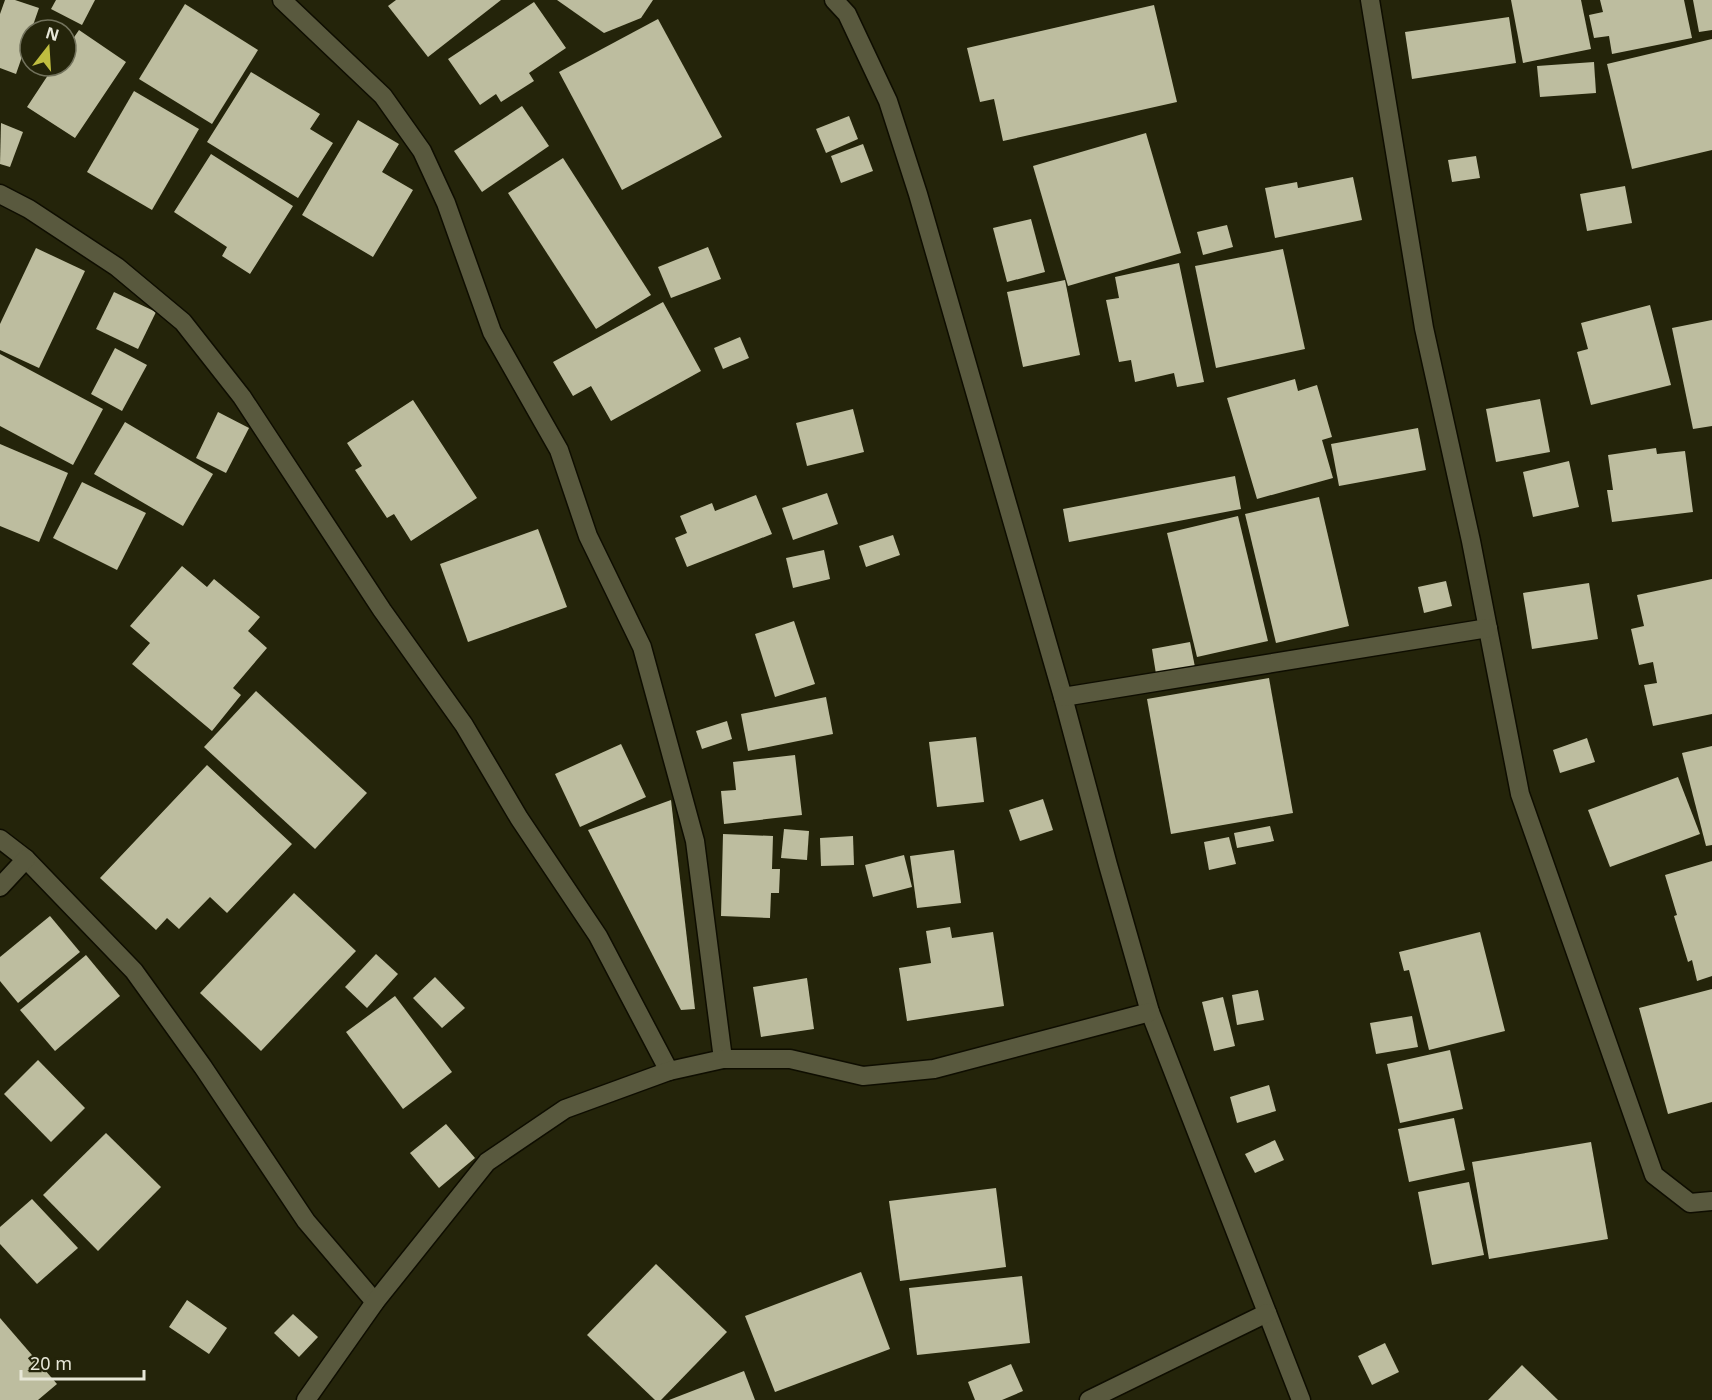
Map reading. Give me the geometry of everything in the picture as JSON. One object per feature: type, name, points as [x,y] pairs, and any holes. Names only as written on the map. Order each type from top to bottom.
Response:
[{"type":"street","points":[[282,0],[383,96],[422,151],[446,203],[492,332],[559,450],[588,536],[642,648],[695,841],[723,1059]]},
{"type":"street","points":[[834,0],[847,14],[891,111],[918,194],[1063,697],[1150,1012],[1301,1400]]},
{"type":"street","points":[[1370,0],[1424,328],[1488,628],[1520,794],[1654,1175],[1690,1203],[1712,1201]]},
{"type":"street","points":[[0,194],[29,209],[117,267],[183,322],[242,397],[382,610],[464,725],[519,819],[598,936],[669,1071]]},
{"type":"street","points":[[1063,697],[1488,628]]},
{"type":"street","points":[[0,839],[26,859],[134,971],[203,1067],[306,1221],[375,1302]]},
{"type":"street","points":[[0,887],[26,859]]},
{"type":"street","points":[[306,1400],[375,1302],[487,1162],[565,1109],[669,1071],[723,1059],[790,1059],[863,1076],[934,1069],[1150,1012]]},
{"type":"street","points":[[1089,1400],[1267,1313]]},
{"type":"building","points":[[5,0],[15,0],[39,8],[36,18],[18,18],[16,74],[0,68],[0,14]]},
{"type":"building","points":[[56,0],[95,0],[82,25],[78,23],[78,18],[68,18],[51,9]]},
{"type":"building","points":[[396,0],[501,0],[428,57],[388,6]]},
{"type":"building","points":[[557,0],[653,0],[641,18],[604,33]]},
{"type":"building","points":[[1511,0],[1581,0],[1591,49],[1523,63]]},
{"type":"building","points":[[1600,0],[1684,0],[1692,38],[1612,54],[1609,36],[1594,38],[1589,15],[1603,12]]},
{"type":"building","points":[[1693,0],[1712,0],[1712,30],[1699,32]]},
{"type":"building","points":[[534,2],[566,48],[529,73],[534,81],[501,102],[496,94],[480,105],[448,59]]},
{"type":"building","points":[[185,4],[258,50],[212,124],[139,79]]},
{"type":"building","points":[[1154,5],[1177,102],[1003,141],[994,99],[980,102],[967,48]]},
{"type":"building","points":[[1509,17],[1516,63],[1412,79],[1405,32]]},
{"type":"building","points":[[658,19],[722,137],[622,190],[559,72]]},
{"type":"building","points":[[78,31],[126,62],[75,138],[27,107],[46,78],[78,78]]},
{"type":"building","points":[[1712,39],[1712,150],[1632,169],[1607,64]]},
{"type":"building","points":[[1594,62],[1596,93],[1540,97],[1537,66]]},
{"type":"building","points":[[251,72],[320,114],[310,129],[333,143],[298,198],[207,142]]},
{"type":"building","points":[[134,91],[199,129],[152,210],[87,172]]},
{"type":"building","points":[[522,106],[549,146],[482,192],[454,151]]},
{"type":"building","points":[[849,116],[858,139],[826,153],[816,129]]},
{"type":"building","points":[[358,120],[399,144],[382,172],[413,190],[373,257],[302,215]]},
{"type":"building","points":[[1,123],[23,132],[10,167],[0,164]]},
{"type":"building","points":[[1146,133],[1181,253],[1068,286],[1033,166]]},
{"type":"building","points":[[863,144],[873,171],[841,183],[831,156]]},
{"type":"building","points":[[211,154],[293,206],[250,274],[222,256],[227,247],[174,212]]},
{"type":"building","points":[[1476,156],[1480,178],[1452,182],[1448,160]]},
{"type":"building","points":[[563,158],[651,295],[596,329],[508,193]]},
{"type":"building","points":[[1353,177],[1362,220],[1275,238],[1265,188],[1297,182],[1298,188]]},
{"type":"building","points":[[1625,186],[1632,223],[1587,231],[1580,194]]},
{"type":"building","points":[[1031,219],[1045,272],[1007,282],[993,228]]},
{"type":"building","points":[[1227,225],[1233,247],[1203,255],[1197,232]]},
{"type":"building","points":[[708,247],[721,279],[671,298],[658,267]]},
{"type":"building","points":[[36,248],[85,271],[39,368],[0,350],[0,324]]},
{"type":"building","points":[[1283,249],[1305,349],[1216,368],[1195,266]]},
{"type":"building","points":[[1179,263],[1204,382],[1177,387],[1174,373],[1135,382],[1131,360],[1119,362],[1106,300],[1119,298],[1115,277]]},
{"type":"building","points":[[1065,280],[1080,355],[1023,367],[1007,292]]},
{"type":"building","points":[[114,292],[156,312],[138,349],[96,329]]},
{"type":"building","points":[[663,302],[701,371],[611,421],[591,386],[573,396],[553,362]]},
{"type":"building","points":[[1650,305],[1671,385],[1591,405],[1577,352],[1588,349],[1581,323]]},
{"type":"building","points":[[1712,320],[1712,426],[1693,429],[1672,328]]},
{"type":"building","points":[[740,337],[749,358],[723,369],[714,348]]},
{"type":"building","points":[[115,348],[147,365],[122,411],[91,394]]},
{"type":"building","points":[[0,354],[103,409],[73,465],[0,426]]},
{"type":"building","points":[[1295,379],[1298,391],[1317,385],[1332,437],[1322,440],[1333,478],[1257,499],[1227,398]]},
{"type":"building","points":[[1540,399],[1550,452],[1496,462],[1486,409]]},
{"type":"building","points":[[413,400],[477,498],[411,541],[394,514],[387,518],[355,470],[362,466],[347,443]]},
{"type":"building","points":[[853,409],[864,452],[807,466],[796,423]]},
{"type":"building","points":[[218,412],[249,428],[226,473],[196,458]]},
{"type":"building","points":[[125,422],[213,474],[183,526],[94,474]]},
{"type":"building","points":[[1418,428],[1426,470],[1339,486],[1331,444]]},
{"type":"building","points":[[0,444],[68,473],[39,542],[0,526]]},
{"type":"building","points":[[1656,448],[1657,454],[1685,451],[1693,512],[1612,522],[1607,490],[1613,490],[1608,455]]},
{"type":"building","points":[[1569,461],[1579,507],[1533,517],[1523,472]]},
{"type":"building","points":[[1235,476],[1241,509],[1069,542],[1063,509]]},
{"type":"building","points":[[82,482],[146,513],[117,570],[53,538]]},
{"type":"building","points":[[827,493],[838,524],[793,540],[782,508]]},
{"type":"building","points":[[756,495],[772,534],[687,567],[675,538],[687,533],[680,516],[712,503],[715,511]]},
{"type":"building","points":[[1319,497],[1349,626],[1276,643],[1245,514]]},
{"type":"building","points":[[1238,516],[1268,641],[1197,657],[1167,533]]},
{"type":"building","points":[[538,529],[567,607],[468,642],[440,564]]},
{"type":"building","points":[[893,535],[900,555],[866,567],[859,546]]},
{"type":"building","points":[[824,550],[830,579],[793,588],[786,558]]},
{"type":"building","points":[[182,566],[207,587],[214,579],[260,617],[248,631],[267,648],[233,688],[241,695],[212,731],[132,664],[150,643],[130,626]]},
{"type":"building","points":[[1712,579],[1712,714],[1653,726],[1644,685],[1657,683],[1653,662],[1639,665],[1631,629],[1644,626],[1637,595]]},
{"type":"building","points":[[1446,581],[1452,606],[1424,613],[1418,587]]},
{"type":"building","points":[[1589,583],[1598,639],[1532,649],[1523,593]]},
{"type":"building","points":[[794,621],[815,684],[775,697],[755,634]]},
{"type":"building","points":[[1190,642],[1195,667],[1156,674],[1152,649]]},
{"type":"building","points":[[1269,678],[1293,813],[1171,834],[1147,699]]},
{"type":"building","points":[[256,691],[367,793],[315,849],[204,747]]},
{"type":"building","points":[[826,697],[833,734],[748,751],[741,714]]},
{"type":"building","points":[[727,721],[732,739],[702,749],[696,731]]},
{"type":"building","points":[[976,737],[984,802],[937,807],[929,742]]},
{"type":"building","points":[[1587,738],[1595,762],[1560,773],[1553,750]]},
{"type":"building","points":[[621,744],[646,797],[580,827],[555,774]]},
{"type":"building","points":[[1712,746],[1712,845],[1706,846],[1682,753]]},
{"type":"building","points":[[795,755],[802,815],[724,824],[721,791],[736,790],[733,762]]},
{"type":"building","points":[[207,765],[292,844],[227,913],[210,897],[179,929],[167,918],[156,930],[100,878]]},
{"type":"building","points":[[1678,777],[1700,834],[1610,867],[1588,810]]},
{"type":"building","points":[[1043,799],[1053,830],[1020,841],[1009,810]]},
{"type":"building","points":[[671,800],[695,1009],[681,1010],[588,830]]},
{"type":"building","points":[[1270,826],[1274,841],[1237,848],[1234,833]]},
{"type":"building","points":[[784,829],[809,831],[807,860],[781,858]]},
{"type":"building","points":[[723,834],[773,836],[772,869],[780,869],[779,893],[771,893],[770,918],[721,916]]},
{"type":"building","points":[[853,836],[854,865],[821,866],[820,838]]},
{"type":"building","points":[[1229,837],[1236,864],[1209,870],[1204,842]]},
{"type":"building","points":[[954,850],[961,903],[917,908],[910,856]]},
{"type":"building","points":[[904,855],[912,887],[873,897],[865,865]]},
{"type":"building","points":[[1712,861],[1712,976],[1697,981],[1692,960],[1688,962],[1674,916],[1677,915],[1665,875]]},
{"type":"building","points":[[294,893],[356,951],[261,1051],[200,993]]},
{"type":"building","points":[[50,916],[80,952],[18,1003],[0,981],[0,957]]},
{"type":"building","points":[[950,927],[952,938],[993,932],[1004,1006],[907,1021],[899,968],[931,963],[926,931]]},
{"type":"building","points":[[1480,932],[1505,1031],[1429,1050],[1409,970],[1404,971],[1399,952]]},
{"type":"building","points":[[376,954],[398,974],[367,1008],[345,987]]},
{"type":"building","points":[[86,955],[120,996],[55,1051],[20,1010]]},
{"type":"building","points":[[435,977],[465,1008],[442,1028],[413,998]]},
{"type":"building","points":[[807,978],[814,1029],[761,1037],[753,987]]},
{"type":"building","points":[[1712,989],[1712,1102],[1668,1114],[1639,1008]]},
{"type":"building","points":[[1258,990],[1264,1020],[1237,1025],[1232,995]]},
{"type":"building","points":[[395,996],[452,1072],[403,1109],[346,1032]]},
{"type":"building","points":[[1223,997],[1235,1046],[1214,1051],[1202,1002]]},
{"type":"building","points":[[1412,1016],[1418,1047],[1376,1054],[1370,1023]]},
{"type":"building","points":[[1450,1050],[1463,1109],[1400,1123],[1387,1064]]},
{"type":"building","points":[[38,1060],[85,1108],[51,1142],[4,1094]]},
{"type":"building","points":[[1269,1085],[1276,1111],[1237,1123],[1230,1097]]},
{"type":"building","points":[[1454,1118],[1465,1170],[1409,1182],[1398,1129]]},
{"type":"building","points":[[446,1124],[475,1158],[439,1188],[410,1153]]},
{"type":"building","points":[[106,1133],[161,1187],[98,1251],[43,1195]]},
{"type":"building","points":[[1275,1140],[1284,1160],[1255,1173],[1245,1154]]},
{"type":"building","points":[[1591,1142],[1608,1239],[1489,1259],[1472,1162]]},
{"type":"building","points":[[1469,1182],[1484,1255],[1432,1265],[1418,1192]]},
{"type":"building","points":[[996,1188],[1006,1267],[900,1281],[889,1201]]},
{"type":"building","points":[[32,1199],[78,1248],[37,1284],[0,1244],[0,1227]]},
{"type":"building","points":[[656,1264],[727,1332],[661,1400],[655,1400],[587,1335]]},
{"type":"building","points":[[861,1272],[890,1349],[775,1392],[745,1316]]},
{"type":"building","points":[[1022,1276],[1030,1343],[917,1355],[909,1288]]},
{"type":"building","points":[[187,1300],[227,1328],[209,1354],[169,1327]]},
{"type":"building","points":[[293,1314],[318,1337],[299,1357],[274,1333]]},
{"type":"building","points":[[0,1318],[57,1384],[38,1400],[0,1400]]},
{"type":"building","points":[[1385,1343],[1399,1372],[1372,1385],[1358,1356]]},
{"type":"building","points":[[1011,1364],[1023,1391],[1002,1400],[975,1400],[968,1382]]},
{"type":"building","points":[[1522,1365],[1558,1400],[1488,1400]]},
{"type":"building","points":[[744,1371],[755,1400],[669,1400]]}]
